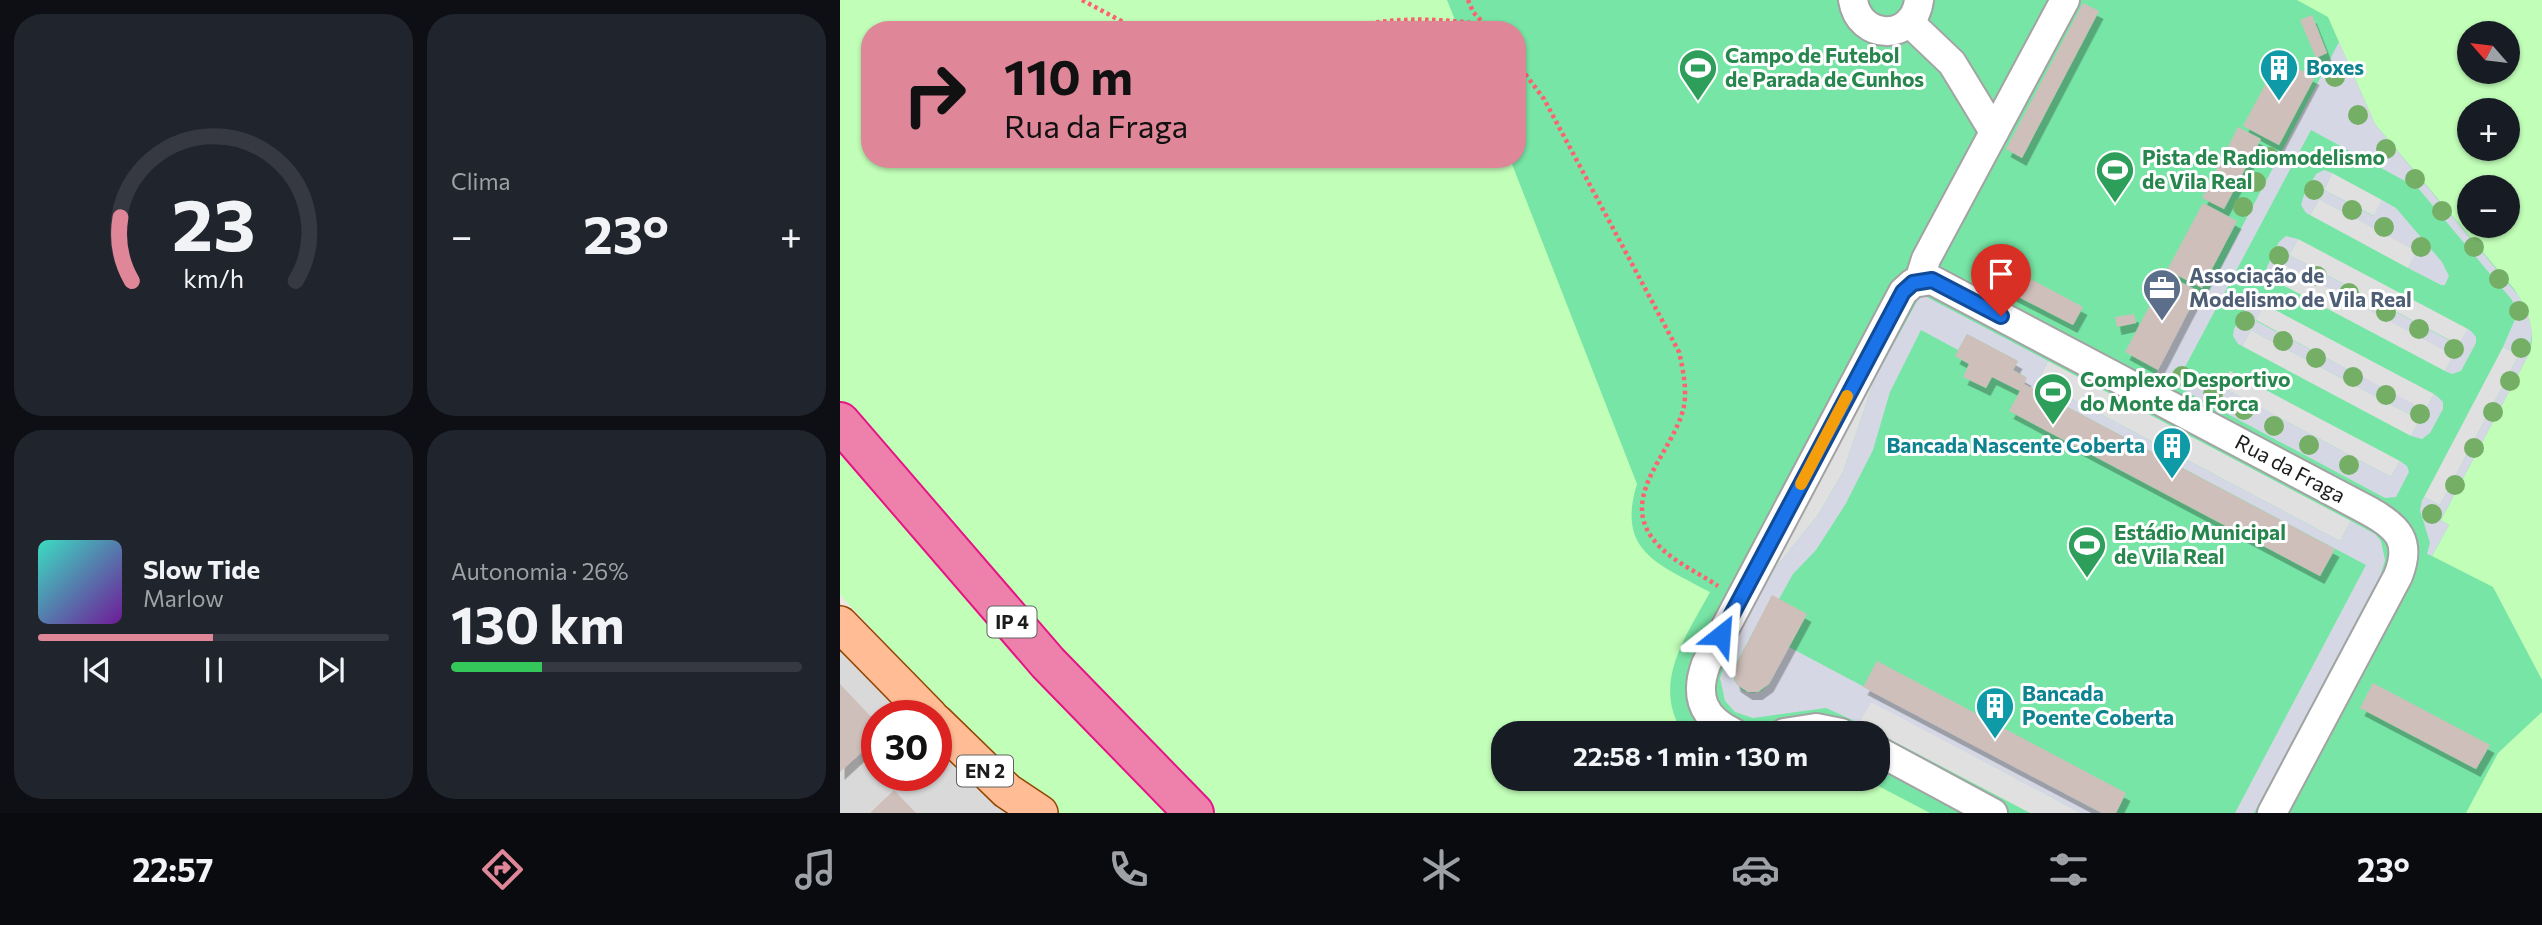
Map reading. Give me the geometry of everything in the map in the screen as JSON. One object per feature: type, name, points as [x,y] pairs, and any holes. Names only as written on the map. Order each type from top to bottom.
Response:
[{"type":"highway","name":"IP 4","points":[[840,422],[1048,663],[1194,813]]},
{"type":"highway","name":"IP 4","points":[[840,454],[1061,707],[1166,813]]},
{"type":"main road","points":[[842,631],[913,700]]},
{"type":"main road","name":"EN 2","points":[[952,738],[999,784],[1040,813]]},
{"type":"street","points":[[1853,0],[1856,13],[1863,23],[1873,29],[1895,31],[1914,11],[1952,63],[1994,132]]},
{"type":"street","points":[[1716,721],[1706,711],[1700,683],[1712,653],[1903,292],[1919,281],[1928,256],[2065,0]]},
{"type":"street","name":"Rua da Fraga","points":[[1919,281],[1938,282],[2369,511],[2396,530],[2404,556],[2398,576],[2272,813]]},
{"type":"street","points":[[1890,757],[1993,813]]},
{"type":"path","points":[[1082,0],[1121,21]]},
{"type":"path","points":[[1468,0],[1473,12],[1483,21]]},
{"type":"path","points":[[1383,21],[1460,21]]},
{"type":"path","points":[[1526,75],[1544,99],[1679,352],[1685,376],[1684,404],[1678,426],[1660,457],[1642,498],[1642,517],[1647,531],[1661,548],[1681,564],[1740,600]]},
{"type":"shaded area","points":[[2339,42],[2375,124],[2457,222],[2457,234],[2418,188],[2311,130],[2185,367],[2391,477],[2400,461],[2407,466],[2409,472],[2396,497],[2385,498],[2155,375],[2195,299],[2202,303]]},
{"type":"shaded area","points":[[2324,170],[2332,173],[2324,190],[2373,216],[2382,200],[2396,208],[2442,262],[2449,276],[2445,285],[2408,268],[2416,251],[2319,199],[2310,215],[2306,213],[2301,205],[2304,195],[2316,174]]},
{"type":"shaded area","points":[[2332,173],[2382,200],[2374,216],[2324,190]]},
{"type":"shaded area","points":[[2319,199],[2417,251],[2408,268],[2310,215]]},
{"type":"shaded area","points":[[2286,236],[2298,239],[2289,255],[2458,345],[2468,329],[2472,332],[2476,343],[2461,371],[2452,374],[2445,371],[2453,355],[2284,265],[2275,281],[2271,279],[2267,274],[2267,267],[2279,242]]},
{"type":"shaded area","points":[[2460,238],[2470,238],[2518,295],[2528,314],[2532,331],[2529,354],[2441,520],[2449,525],[2432,556],[2427,554],[2430,543],[2420,510],[2422,500],[2424,497],[2440,505],[2519,355],[2503,347],[2516,317],[2512,300]]},
{"type":"shaded area","points":[[2298,239],[2468,329],[2459,345],[2289,255]]},
{"type":"shaded area","points":[[2284,264],[2454,355],[2445,371],[2275,281]]},
{"type":"shaded area","points":[[1921,294],[2048,361],[2038,381],[2340,541],[2351,521],[2375,534],[2381,541],[2385,560],[2381,574],[2254,813],[2235,813],[2366,565],[2024,384],[2026,377],[2013,370],[2018,361],[1967,334],[1958,350],[1921,330],[1890,392],[1873,450],[1845,505],[1816,550],[1793,574],[1779,599],[1772,596],[1735,666],[1734,680],[1743,691],[1762,691],[1769,684],[1789,647],[2102,813],[2081,813],[1871,702],[1860,721],[1855,721],[1826,708],[1753,718],[1735,712],[1725,701],[1720,678],[1728,655],[1772,572],[1818,515],[1843,472],[1875,378]]},
{"type":"shaded area","points":[[2253,301],[2264,304],[2256,321],[2425,410],[2434,394],[2443,402],[2443,409],[2430,433],[2422,439],[2411,436],[2420,420],[2251,330],[2242,346],[2238,344],[2233,336],[2234,329],[2247,305]]},
{"type":"shaded area","points":[[2264,304],[2434,394],[2425,411],[2256,320]]},
{"type":"shaded area","points":[[2251,330],[2420,420],[2411,436],[2242,346]]},
{"type":"shaded area","points":[[2503,347],[2519,355],[2440,505],[2424,497]]},
{"type":"shaded area","points":[[2048,361],[2351,521],[2340,541],[2038,381]]},
{"type":"shaded area","points":[[2230,371],[2400,461],[2391,477],[2222,387]]},
{"type":"shaded area","points":[[1875,378],[1843,472],[1818,515],[1772,572]]},
{"type":"shaded area","points":[[840,603],[934,700],[861,700],[861,791],[952,791],[952,716],[1060,813],[840,813]]},
{"type":"shaded area","points":[[1871,701],[2081,813],[2030,813],[1890,739],[1890,721],[1860,721]]},
{"type":"green space","points":[[840,0],[2542,0],[2542,813],[1045,813],[952,714],[952,700],[939,700],[840,595]]},
{"type":"green space","name":"Complexo Desportivo do Monte da Forca","points":[[1447,0],[2297,0],[2328,17],[2375,124],[2457,221],[2457,238],[2471,238],[2514,289],[2523,304],[2531,328],[2529,354],[2441,520],[2449,525],[2432,556],[2493,587],[2542,680],[2542,712],[2498,753],[2466,813],[1930,813],[1888,791],[1890,721],[1677,721],[1670,696],[1671,678],[1682,643],[1710,592],[1659,563],[1646,553],[1637,541],[1632,526],[1632,507],[1637,484],[1514,168],[1526,168],[1526,21],[1455,21]]},
{"type":"building","points":[[2083,3],[2099,11],[2022,158],[2006,149]]},
{"type":"building","points":[[2312,15],[2327,53],[2316,58],[2300,20]]},
{"type":"building","name":"Boxes","points":[[2279,59],[2315,77],[2279,145],[2243,126]]},
{"type":"building","points":[[2238,127],[2261,139],[2224,209],[2202,198]]},
{"type":"building","points":[[2203,203],[2237,221],[2202,288],[2167,270]]},
{"type":"building","points":[[2014,270],[2083,307],[2073,325],[2003,289]]},
{"type":"building","points":[[2166,275],[2199,291],[2158,370],[2125,352]]},
{"type":"building","points":[[2134,314],[2136,323],[2117,327],[2115,317]]},
{"type":"building","name":"Bancada Nascente Coberta","points":[[1967,334],[2018,361],[2013,370],[2027,378],[2024,384],[2335,549],[2320,576],[2009,411],[2020,391],[1992,377],[1986,388],[1963,377],[1969,364],[1955,356]]},
{"type":"building","points":[[1772,595],[1807,614],[1769,684],[1758,692],[1748,692],[1736,684],[1733,671]]},
{"type":"building","name":"Bancada Poente Coberta","points":[[1877,661],[2126,793],[2116,813],[2102,813],[1863,687]]},
{"type":"building","points":[[2373,683],[2490,745],[2476,769],[2360,708]]},
{"type":"building","points":[[840,684],[861,706],[861,753],[840,772]]},
{"type":"building","points":[[895,791],[916,813],[870,813]]},
{"type":"slow traffic","points":[[1801,484],[1847,396]]},
{"type":"place","name":"Campo de Futebol de Parada de Cunhos","points":[[1698,102]]},
{"type":"place","name":"Boxes","points":[[2279,102]]},
{"type":"place","name":"Pista de Radiomodelismo de Vila Real","points":[[2115,204]]},
{"type":"place","name":"Associação de Modelismo de Vila Real","points":[[2162,322]]},
{"type":"place","name":"Complexo Desportivo do Monte da Forca","points":[[2053,426]]},
{"type":"place","name":"Bancada Nascente Coberta","points":[[2172,480]]},
{"type":"place","name":"Estádio Municipal de Vila Real","points":[[2087,579]]},
{"type":"place","name":"Bancada Poente Coberta","points":[[1995,740]]},
{"type":"route","points":[[1721,635],[1903,292],[1913,283],[1932,280],[2001,316]]}]
